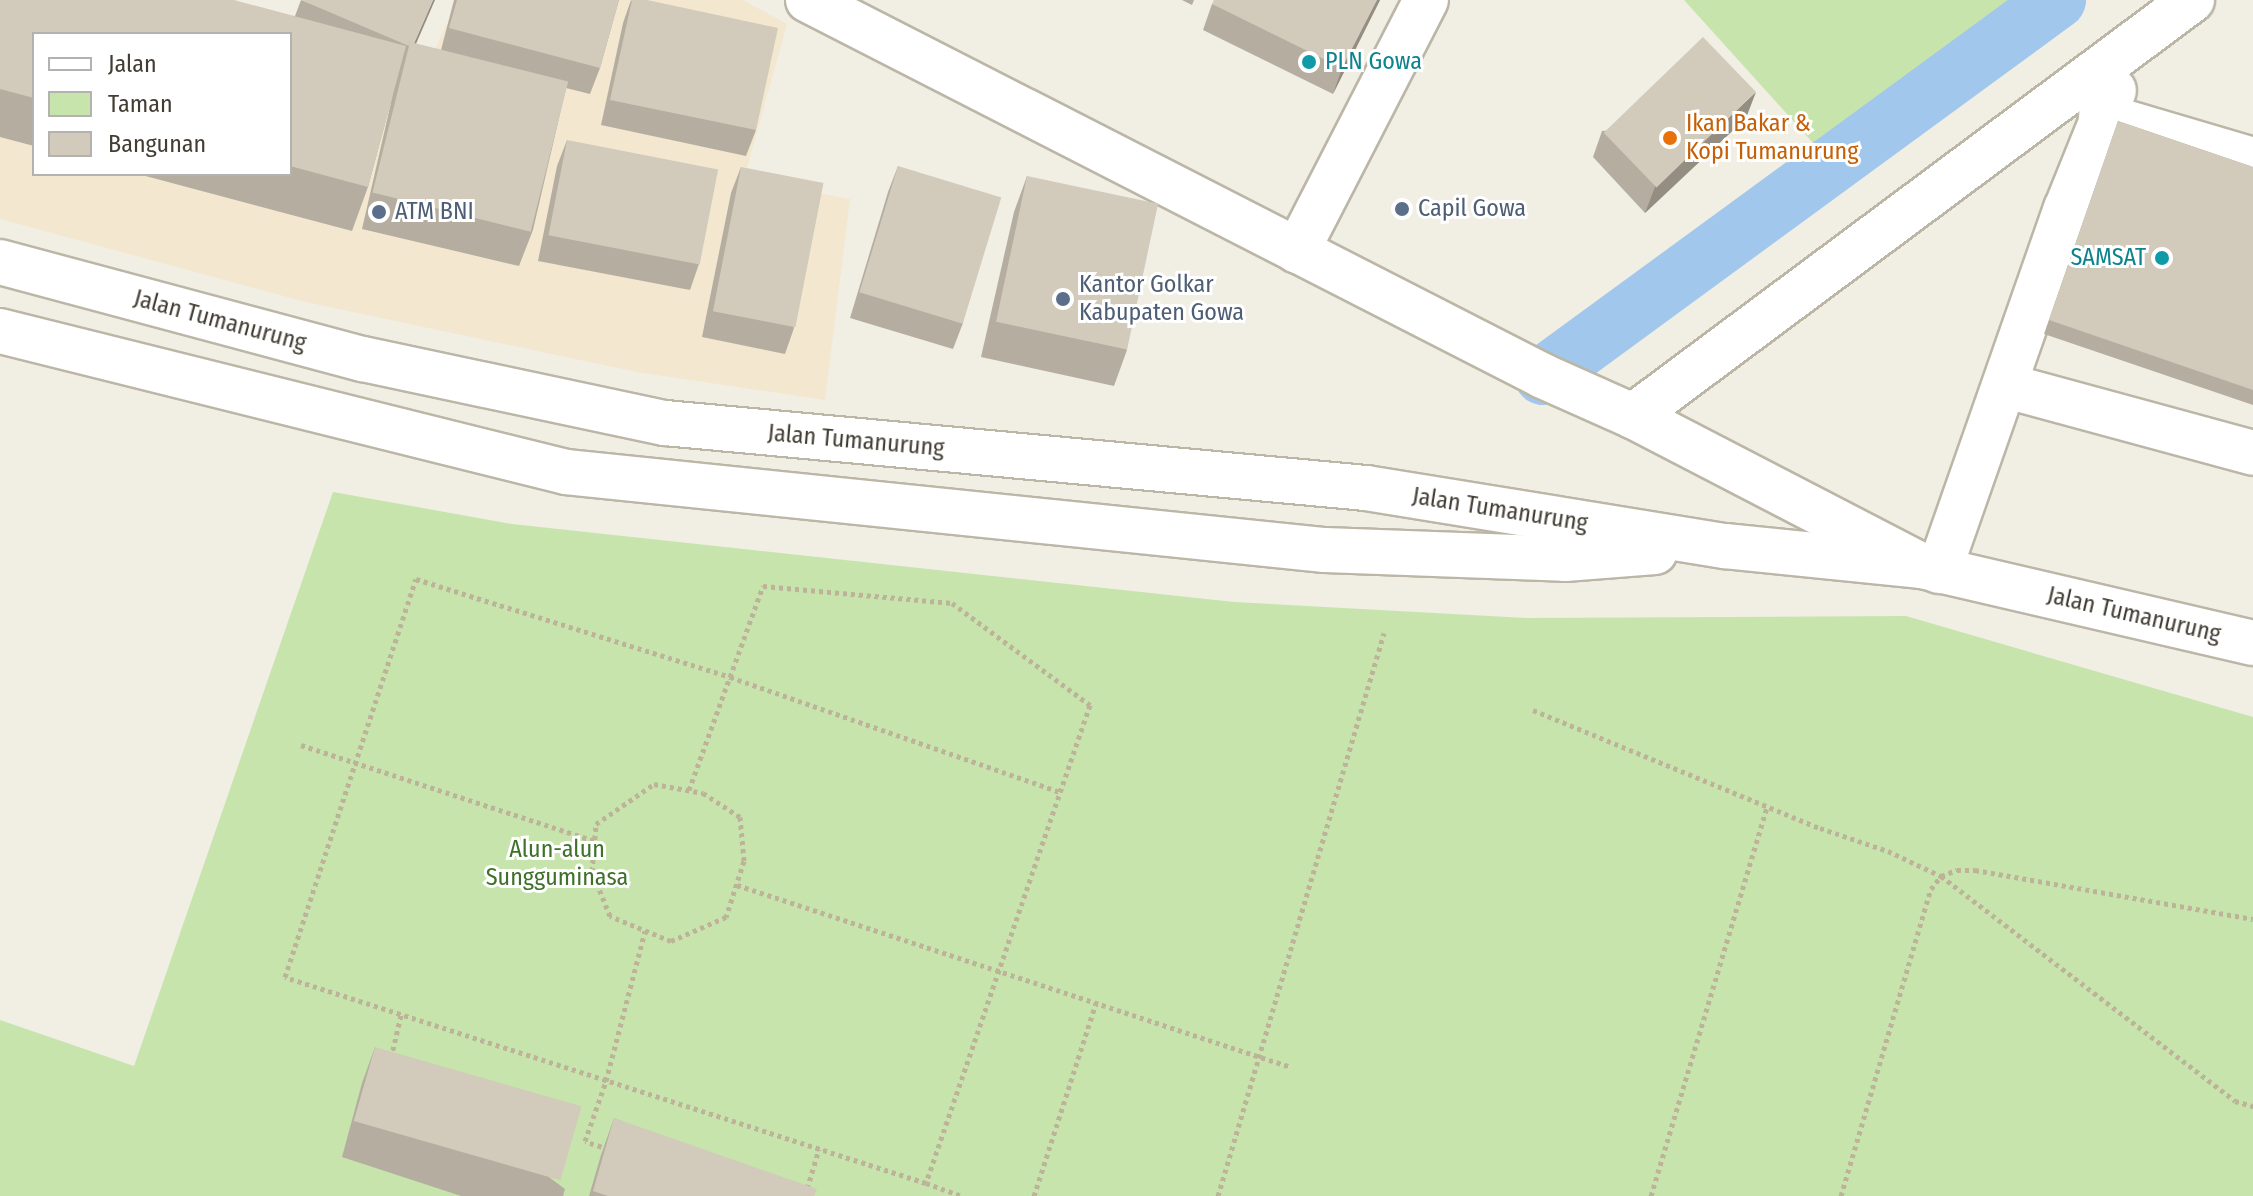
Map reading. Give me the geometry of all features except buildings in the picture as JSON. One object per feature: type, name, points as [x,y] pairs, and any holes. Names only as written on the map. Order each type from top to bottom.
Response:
[{"type":"street","name":"Jalan Tumanurung","points":[[808,0],[1543,376],[1633,416],[1930,568]]},
{"type":"street","points":[[1297,251],[1426,0]]},
{"type":"street","points":[[1633,416],[2192,0]]},
{"type":"street","points":[[1930,568],[2007,386],[2107,102],[2253,160]]},
{"type":"street","name":"Jalan Tumanurung","points":[[0,262],[363,359],[665,423],[1366,488],[1725,546],[1930,568],[2253,643]]},
{"type":"street","name":"Jalan Tumanurung","points":[[0,331],[566,472],[1325,550],[1565,559],[1725,546]]},
{"type":"street","points":[[2007,386],[2253,453]]},
{"type":"path","points":[[961,1196],[285,977],[353,761],[416,579],[730,677],[1060,792]]},
{"type":"path","points":[[689,790],[763,586],[952,603],[1090,705],[926,1183]]},
{"type":"path","points":[[1218,1196],[1384,633]]},
{"type":"path","points":[[1533,710],[1767,806],[1888,851],[1941,876],[2235,1101],[2253,1106]]},
{"type":"path","points":[[301,745],[594,841]]},
{"type":"path","points":[[654,784],[689,790],[703,793],[740,817],[744,861],[726,917],[671,941],[610,916],[592,871],[596,824],[654,784]]},
{"type":"path","points":[[1651,1196],[1767,806]]},
{"type":"path","points":[[1841,1196],[1931,889],[1941,876],[1957,870],[1975,870],[2253,919]]},
{"type":"path","points":[[737,885],[1291,1067]]},
{"type":"path","points":[[585,1141],[606,1081],[645,931]]},
{"type":"path","points":[[1034,1196],[1096,1003]]},
{"type":"path","points":[[389,1069],[401,1015]]},
{"type":"path","points":[[570,1137],[613,1150]]},
{"type":"path","points":[[805,1196],[819,1149]]},
{"type":"shaded area","points":[[0,0],[32,32],[32,176],[292,176],[292,54],[417,85],[459,0],[743,0],[787,24],[744,179],[850,199],[825,400],[637,372],[306,302],[0,219]]},
{"type":"green space","points":[[1684,0],[2016,0],[1815,145]]},
{"type":"green space","name":"Alun-alun Sungguminasa","points":[[333,492],[512,524],[1234,602],[1527,618],[1906,616],[2253,717],[2253,1196],[0,1196],[0,1020],[134,1066]]},
{"type":"waterway","points":[[1543,376],[2057,0]]},
{"type":"place","name":"PLN Gowa","points":[[1309,62]]},
{"type":"place","name":"Ikan Bakar & Kopi Tumanurung","points":[[1670,138]]},
{"type":"place","name":"Capil Gowa","points":[[1402,209]]},
{"type":"place","name":"ATM BNI","points":[[379,212]]},
{"type":"place","name":"SAMSAT","points":[[2162,258]]},
{"type":"place","name":"Kantor Golkar Kabupaten Gowa","points":[[1063,299]]}]
